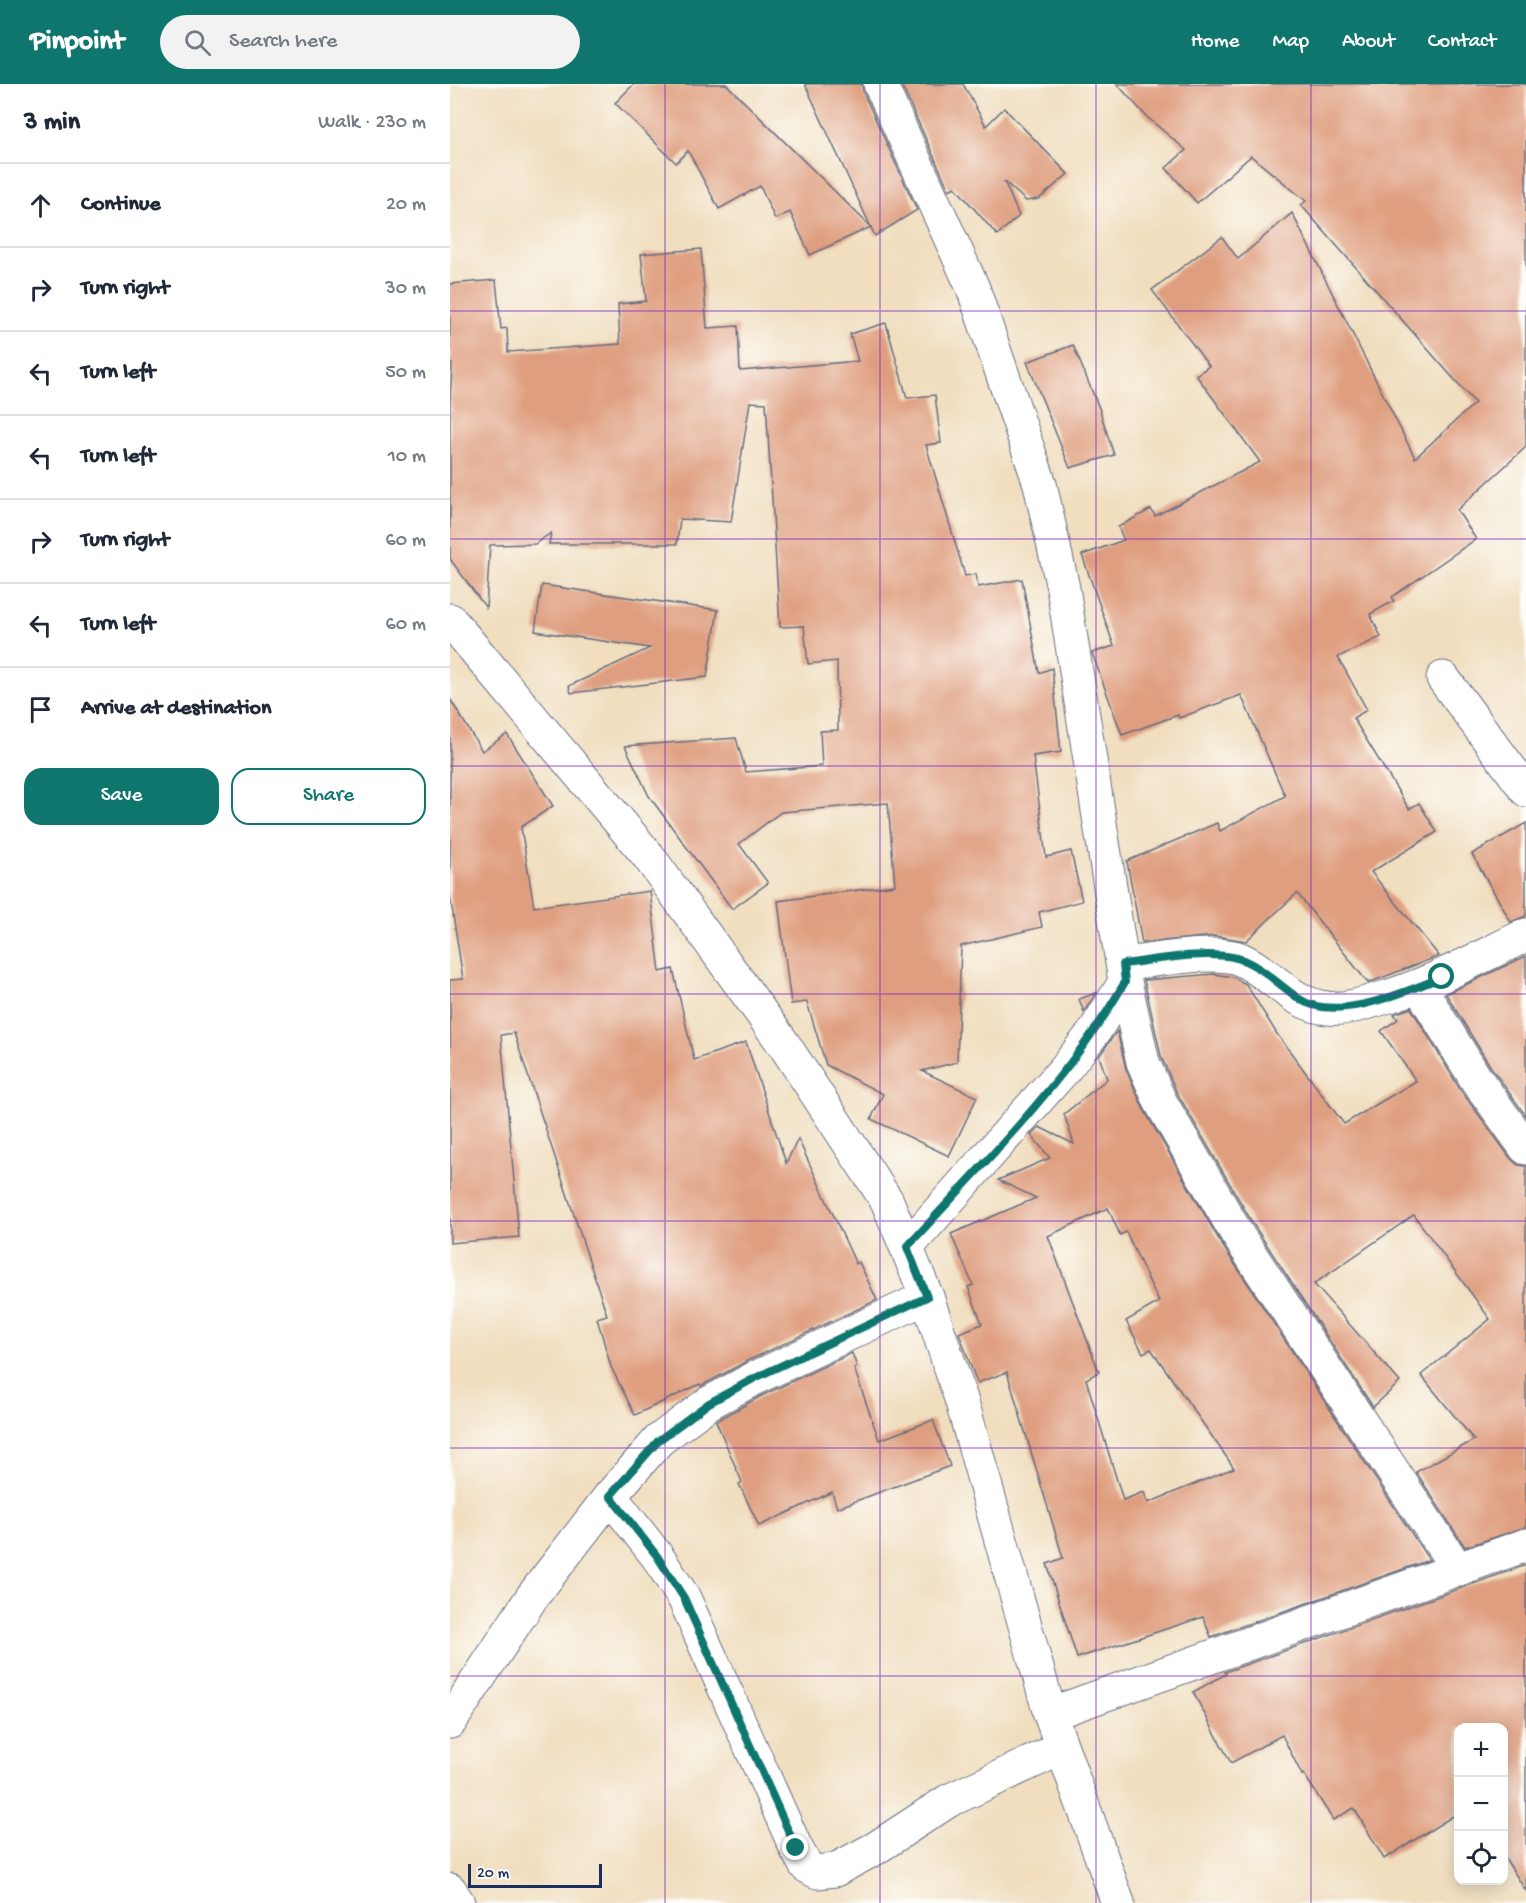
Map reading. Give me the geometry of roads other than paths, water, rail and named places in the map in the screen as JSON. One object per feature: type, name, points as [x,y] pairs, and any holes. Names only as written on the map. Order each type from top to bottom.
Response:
[{"type":"street","points":[[880,84],[973,288],[1040,484],[1063,588],[1124,973],[1143,1062],[1160,1101],[1237,1234],[1458,1570]]},
{"type":"street","points":[[450,620],[649,857],[785,1046],[887,1201],[927,1297],[962,1402],[1050,1714],[1118,1903]]},
{"type":"street","points":[[1443,678],[1526,790]]},
{"type":"street","points":[[1124,973],[1210,955],[1240,959],[1263,972],[1301,1000],[1327,1008],[1358,1005],[1419,986],[1526,935]]},
{"type":"street","points":[[907,1247],[1064,1071],[1094,1032],[1124,973]]},
{"type":"street","points":[[1419,986],[1476,1079],[1526,1148]]},
{"type":"street","points":[[450,1722],[532,1598],[610,1496],[659,1440],[709,1403],[755,1378],[927,1297]]},
{"type":"street","points":[[610,1496],[657,1556],[684,1598],[806,1866],[818,1872],[835,1870],[876,1848],[948,1801],[1062,1748]]},
{"type":"street","points":[[1050,1714],[1526,1545]]},
{"type":"street","points":[[450,1890],[458,1903]]}]
